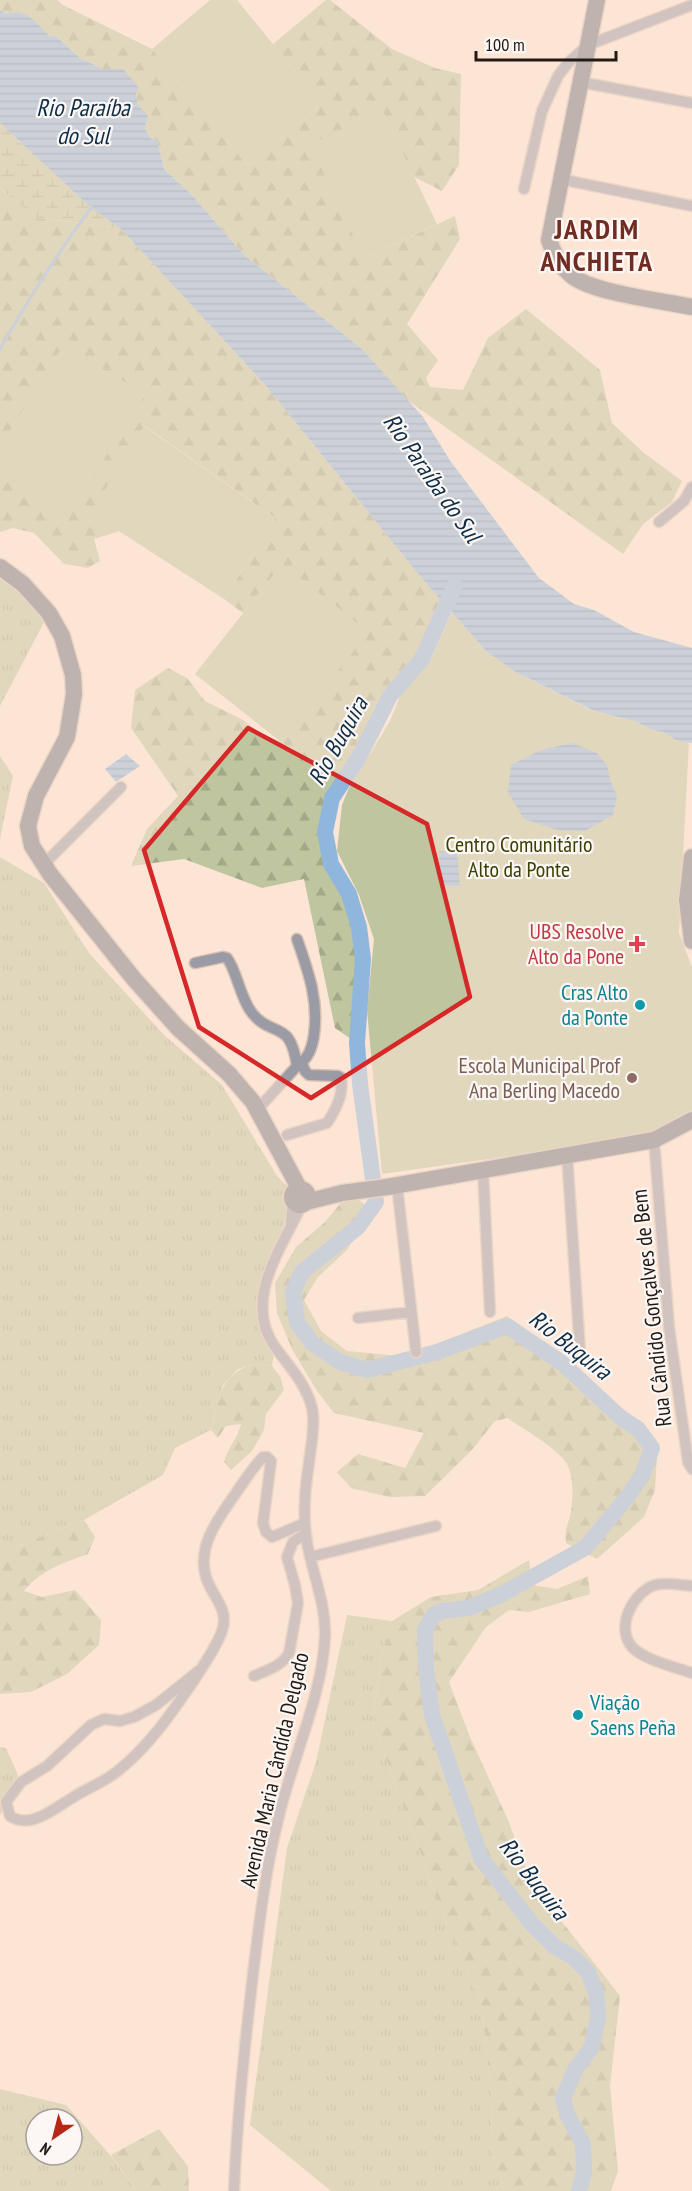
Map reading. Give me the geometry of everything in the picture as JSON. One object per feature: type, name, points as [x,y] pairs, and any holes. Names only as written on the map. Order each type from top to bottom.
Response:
[{"type":"main road","points":[[597,0],[549,240],[556,259],[572,277],[597,288],[692,307]]},
{"type":"main road","points":[[0,567],[23,584],[50,613],[62,636],[73,675],[74,694],[67,737],[39,789],[28,826],[32,846],[134,979],[178,1029],[229,1074],[258,1109],[300,1197],[392,1186],[654,1140],[692,1120]]},
{"type":"main road","points":[[692,857],[690,900],[692,941]]},
{"type":"street","points":[[524,189],[542,111],[549,94],[568,63],[588,45],[692,5]]},
{"type":"street","points":[[580,82],[692,103]]},
{"type":"street","points":[[560,179],[692,206]]},
{"type":"street","points":[[659,522],[684,501],[692,487]]},
{"type":"street","points":[[44,864],[121,787]]},
{"type":"street","points":[[258,1109],[309,1055],[312,1046],[316,1011],[309,973],[297,939]]},
{"type":"street","points":[[195,963],[223,957],[228,959],[250,1010],[258,1019],[289,1037],[299,1065],[309,1076],[338,1076],[341,1078],[342,1086],[338,1102],[327,1123],[287,1136]]},
{"type":"street","name":"Rua Cândido Gonçalves de Bem","points":[[654,1140],[669,1327],[688,1421],[688,1462],[692,1469]]},
{"type":"street","points":[[567,1154],[580,1351]]},
{"type":"street","points":[[483,1170],[490,1312]]},
{"type":"street","points":[[392,1186],[416,1352]]},
{"type":"street","name":"Avenida Maria Cândida Delgado","points":[[234,2191],[244,2045],[267,1873],[278,1819],[318,1681],[325,1634],[321,1595],[310,1557],[304,1500],[312,1410],[303,1386],[271,1340],[264,1323],[262,1305],[265,1283],[289,1234],[300,1197]]},
{"type":"street","points":[[358,1318],[411,1312]]},
{"type":"street","points":[[201,1669],[166,1698],[134,1717],[120,1721],[104,1719],[91,1725],[47,1766],[16,1787],[6,1802],[10,1816],[17,1820],[40,1817],[118,1771],[162,1728],[201,1669],[220,1636],[225,1618],[206,1577],[204,1560],[206,1546],[216,1523],[263,1457],[271,1461],[263,1523],[266,1532],[272,1537],[306,1528]]},
{"type":"street","points":[[310,1557],[436,1526]]},
{"type":"street","points":[[254,1676],[278,1665],[289,1653],[298,1603],[296,1585],[287,1557],[292,1542],[306,1528]]},
{"type":"street","points":[[692,1586],[661,1584],[645,1590],[633,1602],[626,1626],[629,1643],[634,1649],[659,1662],[692,1672]]},
{"type":"highlighted area","points":[[248,728],[427,824],[470,997],[311,1098],[199,1027],[144,850]]},
{"type":"green space","points":[[0,0],[57,0],[152,49],[248,166],[322,104],[273,44],[326,0],[330,0],[392,49],[435,68],[461,74],[459,165],[442,191],[414,177],[382,110],[364,258],[455,216],[460,239],[407,324],[438,360],[426,378],[430,387],[463,390],[488,338],[526,309],[600,370],[612,423],[644,453],[682,481],[672,502],[643,524],[623,554],[406,399],[361,348],[243,254],[192,195],[164,169],[157,140],[151,139],[145,129],[147,123],[138,105],[136,93],[103,69],[80,58],[55,35],[50,37],[31,18],[20,13],[6,14],[0,10]]},
{"type":"green space","points":[[210,0],[237,0],[322,104],[248,166],[152,49]]},
{"type":"green space","points":[[382,110],[437,224],[364,258],[310,144]]},
{"type":"green space","points":[[0,123],[91,208],[120,228],[37,218],[0,188]]},
{"type":"green space","points":[[0,188],[37,218],[120,228],[267,387],[419,575],[446,605],[422,659],[390,696],[358,759],[332,798],[325,832],[331,864],[349,894],[359,927],[363,959],[357,1043],[335,1028],[304,879],[262,888],[184,859],[131,866],[147,829],[178,796],[131,728],[135,690],[168,668],[187,678],[205,701],[243,720],[260,733],[281,742],[283,564],[243,613],[224,599],[275,518],[145,426],[91,513],[120,531],[94,539],[100,561],[88,568],[64,564],[34,533],[13,528],[0,532],[0,477],[65,518],[63,347],[0,447]]},
{"type":"green space","points":[[63,346],[146,394],[65,519],[0,477],[0,447]]},
{"type":"green space","points":[[144,426],[275,518],[224,599],[91,513]]},
{"type":"green space","points":[[282,564],[369,632],[281,742],[195,674]]},
{"type":"green space","points":[[0,567],[49,613],[0,706]]},
{"type":"green space","name":"Centro Comunitário Alto da Ponte","points":[[452,612],[487,652],[514,671],[593,711],[637,722],[652,730],[663,732],[676,740],[689,742],[679,933],[692,967],[692,1115],[653,1136],[382,1174],[367,1010],[374,939],[359,895],[337,851],[342,805],[348,790],[390,721],[401,694],[431,659]]},
{"type":"green space","points":[[0,756],[13,776],[0,839]]},
{"type":"green space","points":[[0,857],[44,883],[89,953],[164,1035],[222,1085],[277,1176],[292,1191],[293,1201],[289,1234],[269,1274],[264,1323],[275,1347],[272,1366],[252,1364],[237,1370],[223,1385],[211,1430],[175,1448],[163,1475],[84,1520],[0,1553]]},
{"type":"green space","points":[[343,1200],[359,1200],[375,1212],[364,1223],[347,1250],[318,1277],[304,1300],[321,1331],[347,1351],[400,1356],[507,1316],[570,1364],[644,1429],[657,1456],[655,1490],[644,1517],[597,1559],[566,1543],[572,1493],[571,1475],[567,1464],[549,1446],[507,1418],[495,1421],[472,1450],[425,1496],[389,1497],[351,1488],[337,1472],[358,1454],[405,1468],[424,1433],[334,1413],[317,1391],[292,1349],[277,1313],[275,1283],[296,1247],[325,1222]]},
{"type":"green space","points":[[252,1364],[272,1366],[280,1376],[284,1390],[266,1414],[264,1430],[252,1451],[231,1470],[224,1462],[241,1424],[226,1426],[218,1438],[211,1430],[219,1399],[226,1383],[240,1370]]},
{"type":"green space","points":[[84,1520],[95,1537],[88,1554],[45,1572],[24,1591],[42,1597],[75,1590],[101,1620],[99,1645],[67,1674],[31,1692],[0,1694],[0,1553]]},
{"type":"green space","points":[[529,1560],[532,1585],[557,1589],[588,1576],[590,1594],[529,1612],[509,1610],[486,1627],[449,1682],[470,1737],[508,1820],[531,1882],[620,1996],[610,2086],[618,2171],[611,2191],[505,2191],[491,2146],[492,2099],[481,2002],[443,1915],[373,1723],[380,1661],[392,1621],[431,1597],[478,1590]]},
{"type":"green space","points":[[347,1615],[392,1621],[380,1661],[373,1723],[443,1915],[481,2002],[492,2099],[491,2146],[505,2191],[331,2191],[250,2125],[287,1848],[316,1762]]},
{"type":"green space","points":[[0,1747],[6,1748],[21,1782],[0,1815]]},
{"type":"green space","points":[[0,2089],[68,2107],[24,2107],[24,2167],[84,2167],[84,2125],[137,2191],[0,2191]]},
{"type":"green space","points":[[159,2129],[188,2166],[189,2191],[137,2191],[111,2155]]},
{"type":"water","name":"Rio Paraíba do Sul","points":[[0,10],[6,14],[20,13],[31,18],[50,37],[55,35],[80,58],[103,69],[123,69],[139,88],[136,93],[138,105],[148,116],[145,129],[151,139],[157,140],[164,169],[192,195],[243,254],[361,348],[423,417],[451,462],[539,578],[574,604],[594,610],[634,632],[692,648],[692,743],[676,740],[663,732],[652,730],[637,722],[594,711],[514,671],[487,652],[419,575],[267,387],[120,228],[91,208],[0,123]]},
{"type":"water","points":[[572,743],[597,753],[607,765],[617,796],[613,815],[585,831],[558,830],[524,819],[508,792],[511,765],[541,750]]},
{"type":"water","points":[[126,754],[140,766],[116,782],[105,769]]},
{"type":"water","points":[[439,851],[457,852],[460,886],[440,885]]},
{"type":"waterway","points":[[0,349],[43,277],[92,204]]},
{"type":"waterway","name":"Rio Buquira","points":[[455,585],[422,659],[390,696],[358,759],[332,798],[325,832],[331,864],[349,894],[359,927],[363,959],[357,1043],[360,1084],[376,1202],[358,1227],[302,1272],[293,1292],[297,1322],[312,1343],[340,1362],[367,1370],[437,1352],[507,1326],[562,1363],[620,1417],[638,1429],[652,1448],[642,1476],[585,1548],[500,1595],[469,1608],[441,1611],[434,1615],[425,1629],[426,1670],[432,1715],[481,1858],[532,1924],[554,1946],[574,1958],[588,1972],[596,1992],[598,2017],[592,2047],[575,2070],[563,2098],[567,2114],[583,2144],[584,2172],[579,2191]]},
{"type":"place","name":"UBS Resolve Alto da Pone","points":[[637,944]]},
{"type":"place","name":"Cras Alto da Ponte","points":[[640,1005]]},
{"type":"place","name":"Escola Municipal Prof Ana Berling Macedo","points":[[632,1078]]},
{"type":"place","name":"Viação Saens Peña","points":[[578,1715]]},
{"type":"district","name":"JARDIM ANCHIETA","points":[[597,245]]}]
